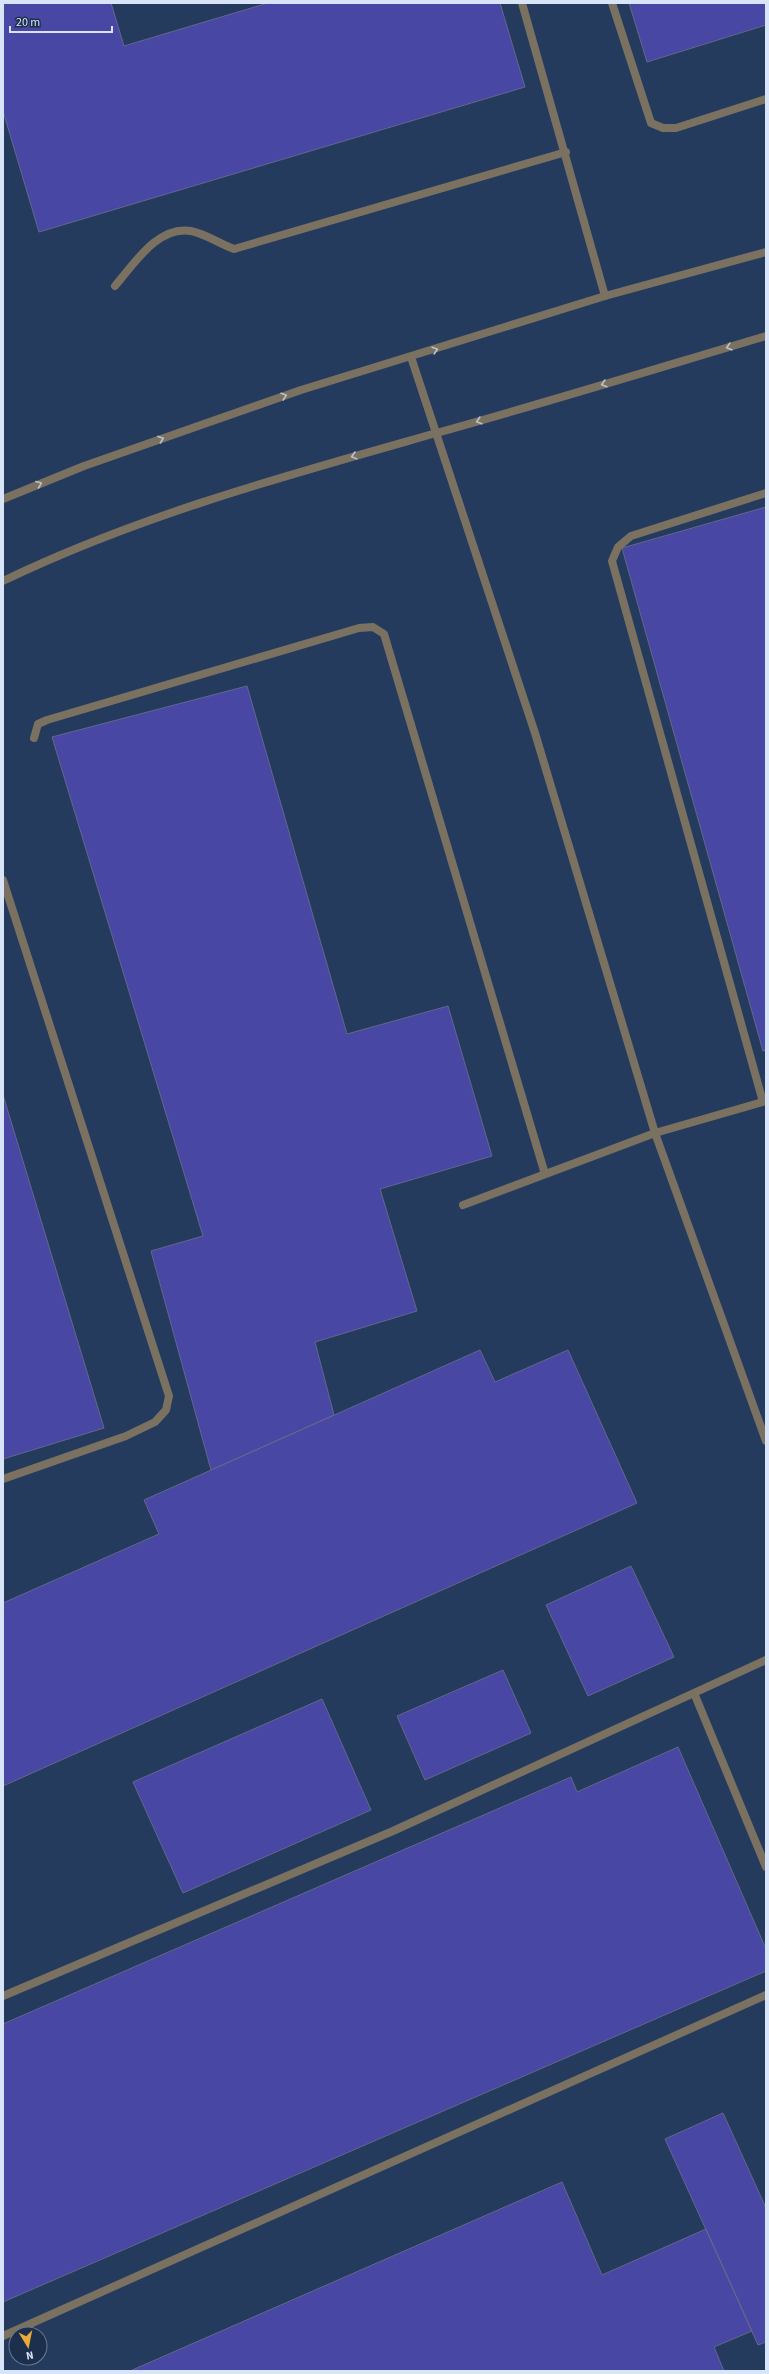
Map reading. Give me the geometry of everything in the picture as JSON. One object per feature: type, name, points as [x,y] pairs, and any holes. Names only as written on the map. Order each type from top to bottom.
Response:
[{"type":"street","points":[[522,3],[566,152],[606,296]]},
{"type":"street","points":[[612,3],[651,123],[663,128],[676,128],[766,99]]},
{"type":"street","points":[[114,286],[145,252],[168,232],[191,231],[234,249],[566,152]]},
{"type":"street","points":[[3,499],[84,466],[301,390],[606,296],[766,252]]},
{"type":"street","points":[[3,581],[40,563],[169,513],[310,468],[436,434],[766,336]]},
{"type":"street","points":[[411,357],[535,734],[655,1133],[762,1422],[766,1441]]},
{"type":"street","points":[[463,1205],[655,1133],[764,1102],[612,561],[618,547],[631,536],[766,493]]},
{"type":"street","points":[[34,738],[38,724],[48,720],[344,632],[372,627],[384,634],[545,1174]]},
{"type":"street","points":[[3,880],[169,1396],[166,1410],[155,1422],[126,1436],[3,1479]]},
{"type":"street","points":[[3,1996],[393,1831],[766,1660]]},
{"type":"street","points":[[694,1692],[766,1867]]},
{"type":"street","points":[[3,2336],[766,1995]]},
{"type":"shaded area","points":[[3,3],[766,3],[766,2371],[3,2371]]},
{"type":"building","points":[[3,3],[111,3],[124,46],[268,3],[500,3],[525,87],[39,232],[3,111]]},
{"type":"building","points":[[629,3],[766,3],[766,25],[647,62]]},
{"type":"building","points":[[766,507],[766,1050],[763,1051],[622,548]]},
{"type":"building","points":[[247,686],[347,1034],[448,1006],[492,1156],[380,1189],[417,1311],[315,1342],[334,1415],[211,1470],[151,1251],[203,1236],[52,737]]},
{"type":"building","points":[[3,1095],[104,1428],[3,1459]]},
{"type":"building","points":[[480,1350],[495,1382],[568,1350],[637,1503],[3,1786],[3,1603],[159,1534],[144,1500]]},
{"type":"building","points":[[631,1566],[674,1657],[588,1696],[546,1605]]},
{"type":"building","points":[[503,1670],[531,1733],[425,1780],[397,1716]]},
{"type":"building","points":[[322,1699],[371,1810],[183,1893],[133,1782]]},
{"type":"building","points":[[678,1747],[766,1949],[766,1971],[3,2302],[3,2024],[571,1777],[577,1792]]},
{"type":"building","points":[[723,2113],[766,2208],[766,2342],[758,2345],[665,2139]]},
{"type":"building","points":[[562,2182],[602,2275],[706,2229],[752,2331],[714,2347],[724,2371],[130,2371]]}]
